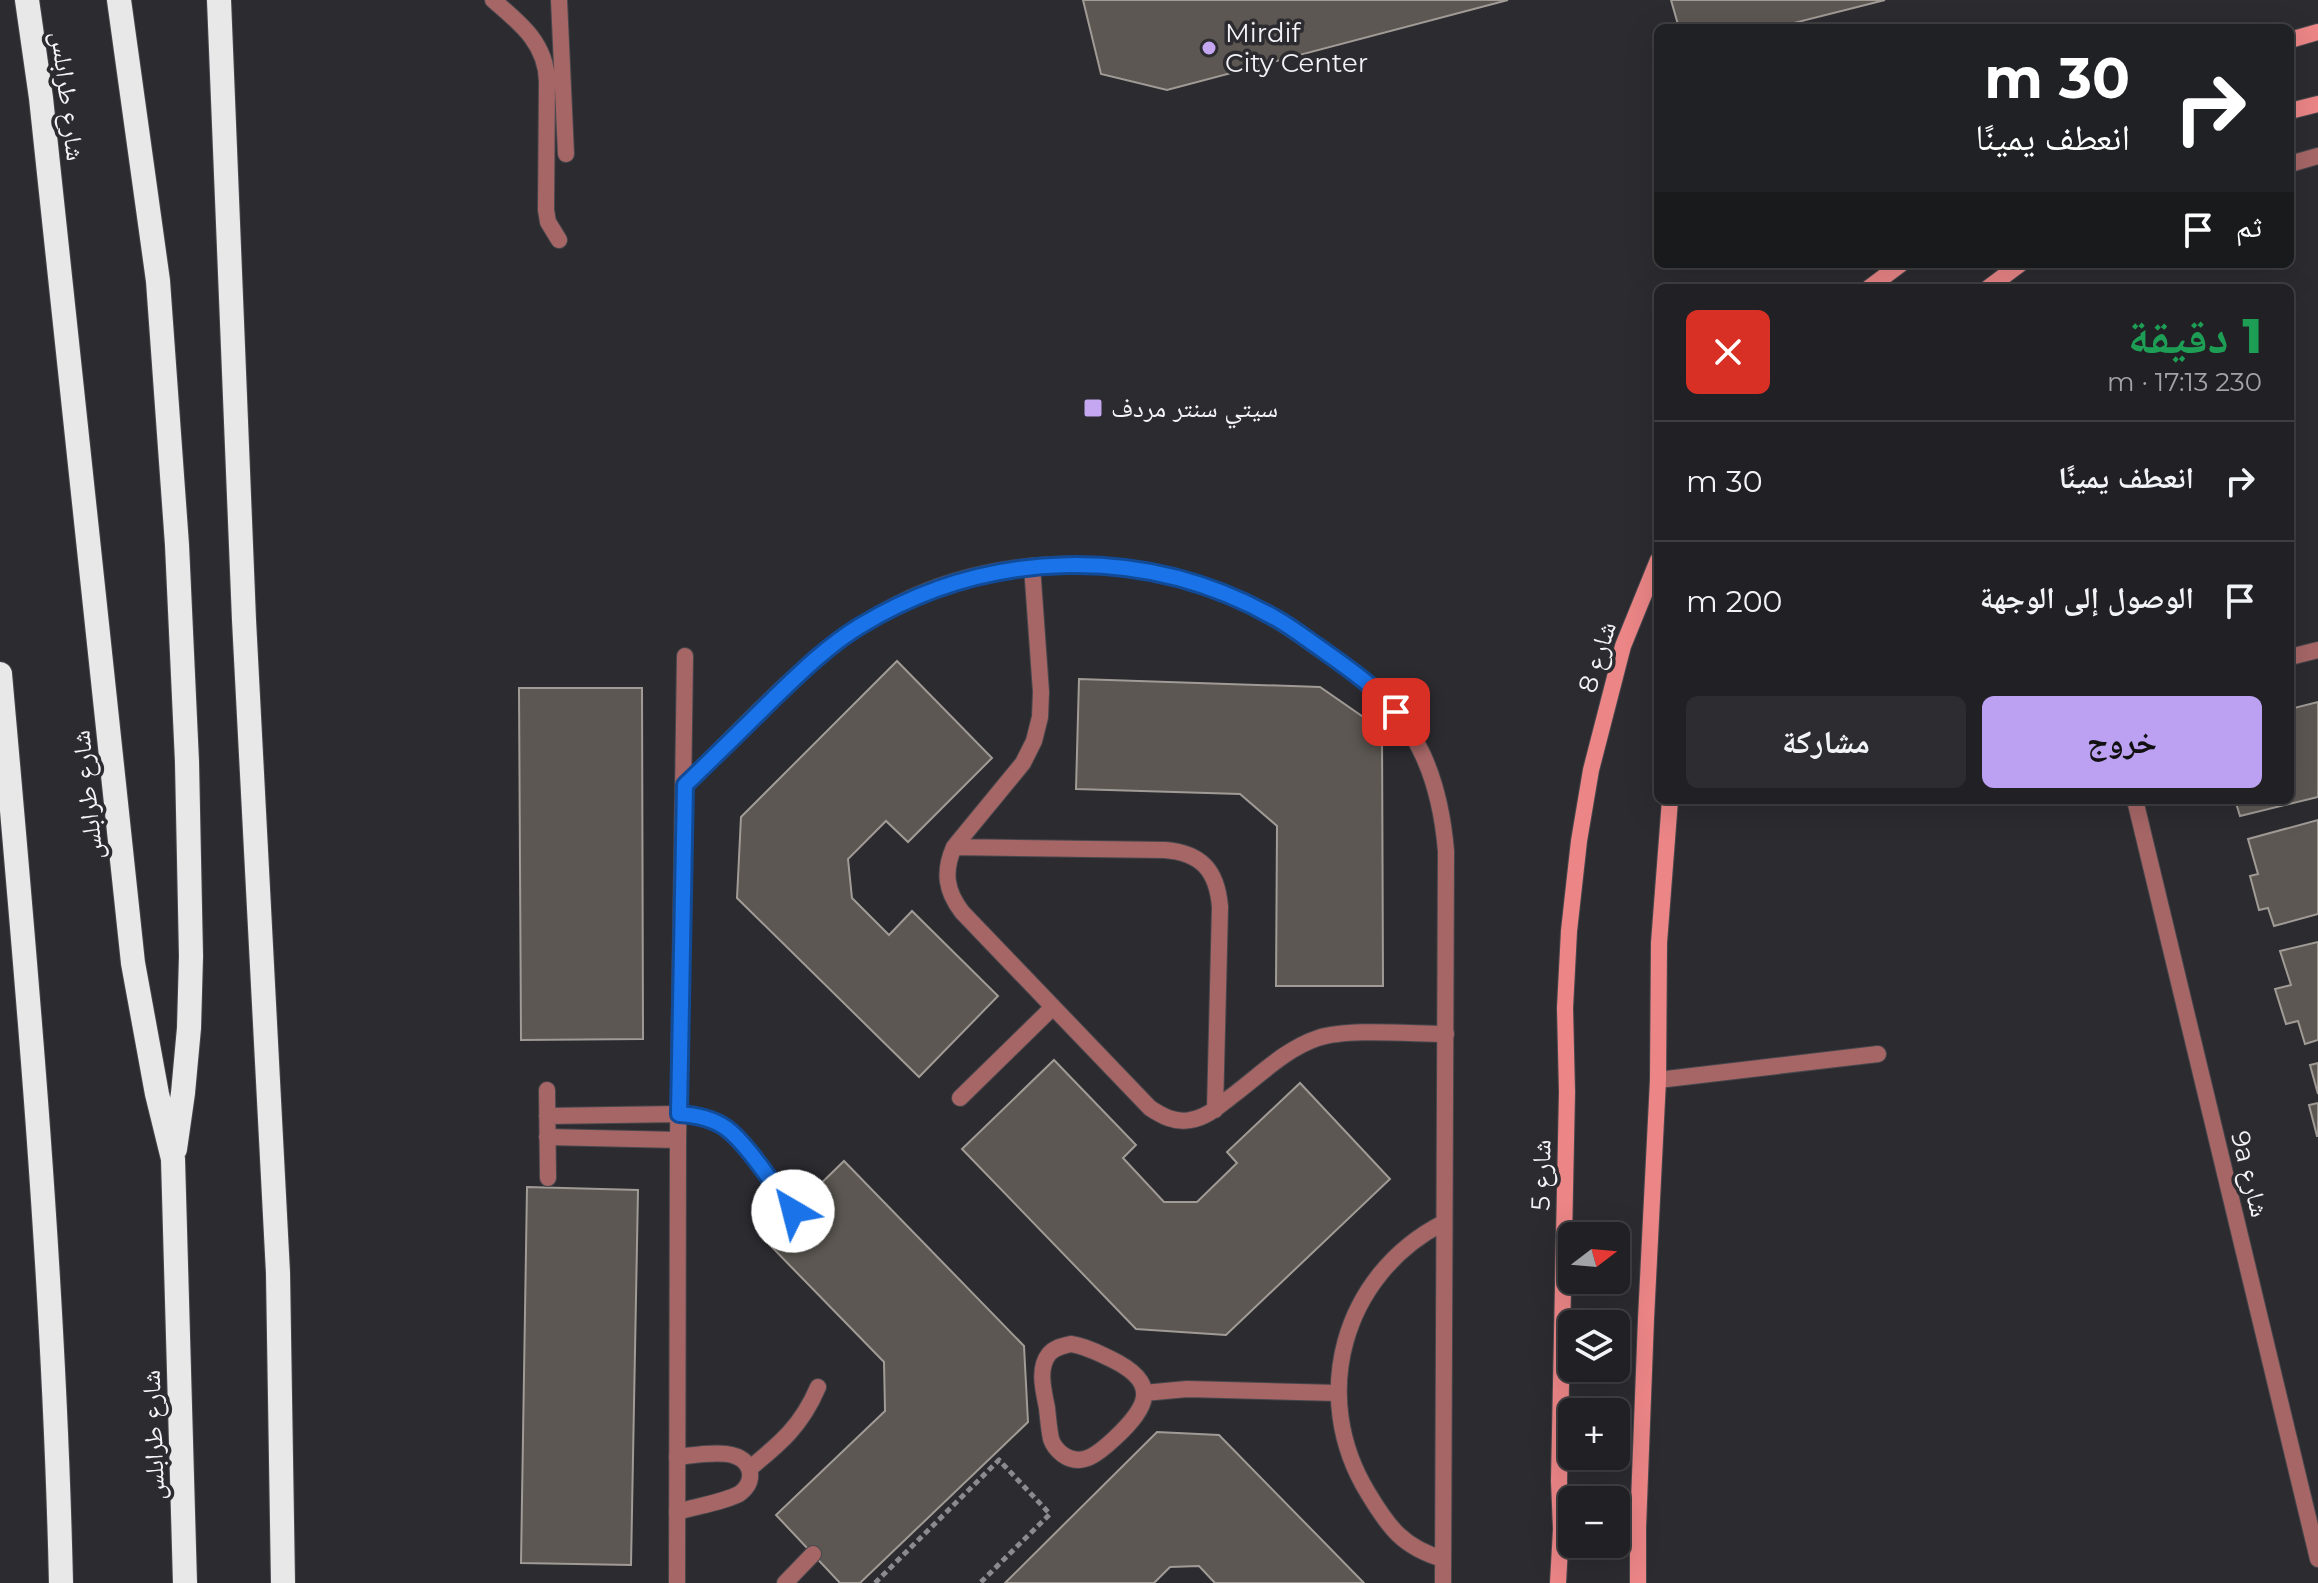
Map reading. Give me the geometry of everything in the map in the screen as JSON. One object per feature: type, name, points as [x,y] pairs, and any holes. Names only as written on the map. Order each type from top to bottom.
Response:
[{"type":"highway","name":"شارع طرابلس","points":[[27,0],[43,114],[133,963],[157,1094],[173,1159],[185,1583]]},
{"type":"highway","points":[[119,0],[158,281],[182,638],[191,956],[186,1067],[173,1159]]},
{"type":"highway","points":[[219,0],[244,620],[278,1273],[283,1583]]},
{"type":"highway","points":[[0,674],[40,1140],[58,1462],[61,1583]]},
{"type":"street","points":[[493,0],[535,39],[545,62],[546,210],[548,222],[559,240]]},
{"type":"street","points":[[559,0],[566,154]]},
{"type":"street","points":[[2294,39],[2318,32]]},
{"type":"street","points":[[2294,110],[2318,104]]},
{"type":"street","points":[[2294,163],[2318,156]]},
{"type":"street","points":[[1993,284],[2015,268]]},
{"type":"street","points":[[1873,284],[1888,270]]},
{"type":"street","points":[[685,785],[819,655],[857,627],[897,604],[941,587],[986,574],[1032,566],[1074,564],[1117,567],[1159,574],[1240,600],[1278,619],[1361,677],[1385,699],[1406,725],[1436,785],[1446,851],[1443,1583]]},
{"type":"street","points":[[1032,566],[1040,717],[1034,741],[1023,763],[954,847],[946,874],[954,901],[1150,1108],[1175,1120],[1189,1121],[1215,1110],[1289,1052],[1321,1037],[1339,1034],[1446,1034]]},
{"type":"street","name":"شارع 8","points":[[1591,770],[1623,646],[1654,570]]},
{"type":"street","points":[[2294,656],[2318,650]]},
{"type":"street","points":[[677,1583],[678,1140],[685,656]]},
{"type":"street","name":"شارع 5","points":[[1558,1583],[1567,1092],[1565,1008],[1570,916],[1591,770]]},
{"type":"street","points":[[1638,1583],[1646,1319],[1658,1080],[1659,943],[1670,804]]},
{"type":"street","name":"9a شارع","points":[[2136,804],[2318,1559]]},
{"type":"street","points":[[954,847],[1180,851],[1194,856],[1205,866],[1214,877],[1220,907],[1215,1110]]},
{"type":"street","points":[[960,1098],[1053,1007]]},
{"type":"street","points":[[1658,1080],[1878,1054]]},
{"type":"street","points":[[547,1090],[548,1178]]},
{"type":"street","points":[[547,1116],[679,1114],[713,1120],[728,1129],[793,1211]]},
{"type":"street","points":[[547,1137],[678,1140]]},
{"type":"street","points":[[1443,1223],[1398,1254],[1366,1294],[1350,1325],[1341,1358],[1337,1393],[1347,1451],[1359,1479],[1384,1520],[1410,1545],[1443,1559]]},
{"type":"street","points":[[1071,1344],[1084,1346],[1134,1372],[1141,1381],[1144,1393],[1144,1403],[1134,1420],[1100,1452],[1090,1458],[1068,1458],[1052,1442],[1042,1379],[1043,1367],[1049,1355],[1059,1347],[1071,1344]]},
{"type":"street","points":[[750,1468],[791,1433],[811,1404],[818,1387]]},
{"type":"street","points":[[1144,1393],[1187,1389],[1337,1393]]},
{"type":"street","points":[[677,1457],[736,1454],[750,1468],[746,1489],[737,1495],[677,1512]]},
{"type":"street","points":[[785,1583],[813,1554]]},
{"type":"path","points":[[875,1583],[999,1460],[1050,1514],[980,1583]]},
{"type":"building","name":"Mirdif City Center","points":[[1083,0],[1508,0],[1167,90],[1101,74]]},
{"type":"building","points":[[1671,0],[1885,0],[1790,24],[1678,24]]},
{"type":"building","points":[[897,661],[992,758],[908,842],[886,821],[848,859],[852,898],[889,935],[912,911],[998,996],[919,1077],[737,898],[741,817]]},
{"type":"building","points":[[1079,679],[1320,687],[1382,730],[1383,986],[1276,986],[1277,826],[1240,794],[1076,789]]},
{"type":"building","points":[[519,688],[642,688],[643,1039],[521,1040]]},
{"type":"building","points":[[2318,702],[2318,797],[2294,803],[2294,708]]},
{"type":"building","points":[[2236,804],[2289,804],[2240,816]]},
{"type":"building","points":[[2318,820],[2318,914],[2274,926],[2268,908],[2259,910],[2250,876],[2258,874],[2248,839]]},
{"type":"building","points":[[2318,942],[2318,1040],[2305,1044],[2298,1021],[2286,1024],[2275,989],[2291,985],[2280,951]]},
{"type":"building","points":[[1054,1060],[1136,1145],[1123,1158],[1164,1202],[1197,1202],[1237,1163],[1227,1152],[1300,1083],[1390,1179],[1226,1335],[1136,1329],[962,1149]]},
{"type":"building","points":[[2318,1063],[2318,1094],[2310,1065]]},
{"type":"building","points":[[2318,1103],[2318,1136],[2317,1136],[2309,1105]]},
{"type":"building","points":[[844,1161],[1024,1346],[1028,1422],[860,1583],[840,1583],[776,1515],[885,1411],[884,1362],[764,1239]]},
{"type":"building","points":[[527,1187],[638,1190],[631,1565],[521,1563]]},
{"type":"building","points":[[1157,1432],[1219,1435],[1364,1583],[1215,1583],[1199,1566],[1170,1567],[1154,1583],[1005,1583]]},
{"type":"place","name":"Mirdif City Center","points":[[1209,48]]},
{"type":"place","name":"سيتي سنتر مردف","points":[[1093,408]]},
{"type":"route","points":[[793,1211],[728,1129],[713,1120],[679,1114],[685,785],[819,655],[857,627],[897,604],[941,587],[986,574],[1032,566],[1074,564],[1117,567],[1200,585],[1278,619],[1361,677],[1396,712]]}]
